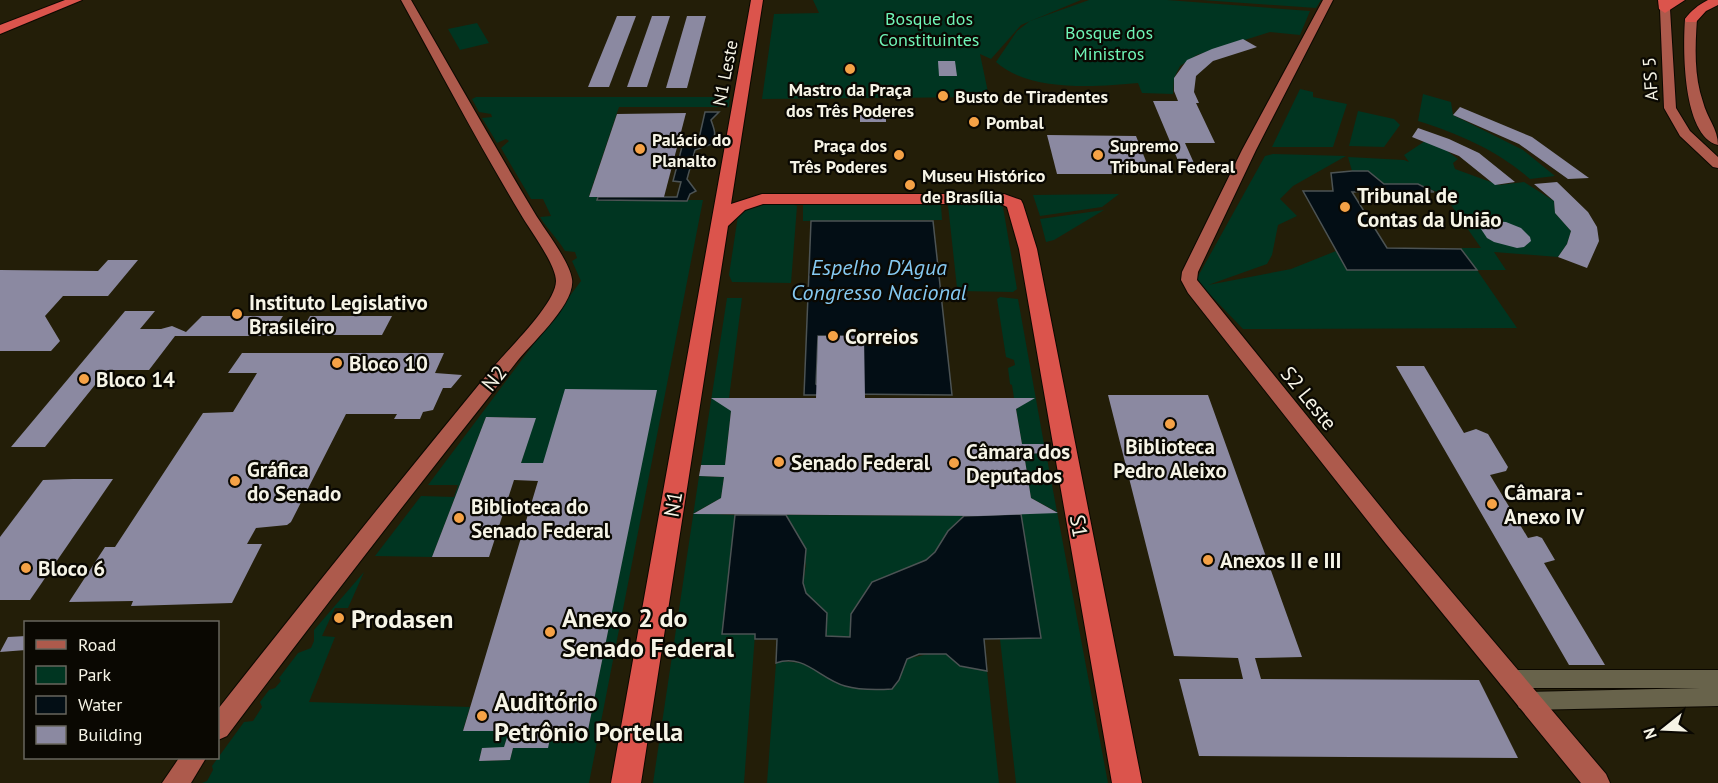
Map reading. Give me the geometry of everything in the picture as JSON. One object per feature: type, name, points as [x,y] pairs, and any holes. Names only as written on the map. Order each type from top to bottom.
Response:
[{"type":"highway","points":[[31,2],[50,4],[76,0]]},
{"type":"highway","points":[[0,32],[76,0]]},
{"type":"highway","name":"N1 Leste","points":[[720,224],[757,0]]},
{"type":"highway","name":"N1 Leste","points":[[762,199],[747,195],[736,186],[753,110],[766,0]]},
{"type":"highway","points":[[1664,5],[1679,0]]},
{"type":"highway","points":[[1691,19],[1695,13],[1717,0]]},
{"type":"highway","points":[[1691,19],[1718,14]]},
{"type":"highway","name":"S1","points":[[762,199],[983,198],[1010,201],[1018,210],[1028,249],[1127,783]]},
{"type":"highway","points":[[720,224],[739,206],[762,199]]},
{"type":"highway","name":"N1","points":[[626,783],[720,224]]},
{"type":"main road","name":"N2","points":[[219,727],[348,559],[513,354],[556,305],[562,291],[564,279],[553,254],[406,0]]},
{"type":"main road","name":"S2 Leste","points":[[1328,0],[1247,154],[1190,272],[1189,280],[1293,415],[1526,701],[1597,783]]},
{"type":"main road","name":"AFS 5","points":[[1664,5],[1670,108],[1685,133],[1718,164]]},
{"type":"main road","points":[[1691,19],[1696,110],[1703,125],[1718,141]]},
{"type":"main road","points":[[175,783],[194,759]]},
{"type":"street","points":[[1508,679],[1718,679]]},
{"type":"street","points":[[1526,701],[1718,697]]},
{"type":"green space","name":"Bosque dos Constituintes","points":[[813,0],[1081,0],[1021,25],[991,59],[980,54],[989,97],[762,99],[774,14],[819,13]]},
{"type":"green space","name":"Bosque dos Ministros","points":[[1089,0],[1167,0],[1310,11],[1300,35],[1270,32],[1197,55],[1180,66],[1174,78],[1173,94],[1142,93],[1138,83],[1083,86],[1044,83],[1010,72],[996,62],[1017,31],[1030,21]]},
{"type":"green space","points":[[1201,0],[1321,0],[1316,8]]},
{"type":"green space","points":[[477,23],[489,43],[460,50],[448,29]]},
{"type":"green space","points":[[1300,89],[1313,92],[1313,97],[1347,104],[1333,147],[1272,147]]},
{"type":"green space","points":[[1423,94],[1451,102],[1453,115],[1523,150],[1555,176],[1530,179],[1491,151],[1448,131],[1418,121]]},
{"type":"green space","points":[[476,97],[730,97],[729,107],[619,107],[589,196],[598,197],[598,200],[703,200],[589,783],[202,783],[207,781],[213,770],[212,766],[244,722],[253,721],[262,707],[260,702],[269,690],[275,688],[281,681],[279,678],[298,653],[311,648],[314,641],[314,630],[364,572],[348,608],[335,608],[322,636],[335,637],[309,702],[470,707],[463,730],[509,731],[504,748],[482,748],[479,761],[510,760],[513,748],[547,748],[552,730],[588,730],[656,390],[543,463],[521,463],[535,418],[486,417],[432,557],[375,556],[421,496],[454,497],[458,485],[428,485],[581,281],[572,261],[577,258],[575,252],[565,251],[540,217],[551,216],[543,199],[531,199],[501,148],[509,141],[506,139],[497,143],[482,118],[492,117],[491,114],[479,112],[472,99]]},
{"type":"green space","points":[[1358,111],[1394,119],[1400,125],[1384,147],[1349,146]]},
{"type":"green space","points":[[1425,141],[1443,148],[1458,159],[1453,163],[1455,169],[1499,185],[1524,182],[1554,201],[1555,213],[1571,231],[1567,244],[1558,257],[1494,252],[1506,270],[1477,270],[1517,328],[1243,329],[1196,280],[1265,156],[1273,154],[1346,156],[1293,186],[1280,199],[1297,216],[1278,225],[1272,255],[1267,264],[1208,285],[1291,269],[1336,251],[1347,270],[1476,270],[1461,248],[1481,248],[1444,195],[1418,184],[1384,184],[1368,171],[1352,171],[1348,157],[1409,162],[1404,155]]},
{"type":"green space","points":[[1119,194],[1102,207],[1040,216],[1033,195]]},
{"type":"green space","points":[[997,203],[1003,207],[1017,289],[1013,292],[959,291],[948,205]]},
{"type":"green space","points":[[754,204],[797,206],[791,283],[732,282],[729,275],[739,209]]},
{"type":"green space","points":[[938,204],[941,205],[942,220],[803,221],[803,205]]},
{"type":"green space","points":[[1104,210],[1054,240],[1046,242],[1040,219]]},
{"type":"green space","points":[[1000,297],[1018,299],[1044,444],[1022,444],[1016,409],[1033,398],[1014,398],[1008,368],[1015,365],[1014,360],[1006,357],[997,299]]},
{"type":"green space","points":[[727,298],[742,298],[729,398],[731,411],[725,465],[701,465]]},
{"type":"green space","points":[[1046,453],[1108,783],[1016,783],[1000,639],[1040,637],[1021,514],[1057,512],[1031,498],[1024,454]]},
{"type":"green space","points":[[699,476],[724,477],[721,498],[694,513],[735,515],[722,634],[755,634],[744,783],[653,783]]},
{"type":"green space","points":[[786,515],[964,516],[948,531],[935,552],[926,560],[872,582],[851,613],[851,637],[826,637],[827,613],[806,593],[803,583],[806,565],[797,534]]},
{"type":"green space","points":[[932,653],[946,654],[960,666],[987,671],[999,783],[767,783],[776,663],[782,661],[810,664],[823,676],[899,680],[907,659]]},
{"type":"water","points":[[705,112],[719,112],[711,120],[714,132],[712,144],[695,150],[687,179],[696,191],[690,194],[687,201],[597,200],[598,197],[677,197],[681,182],[673,181],[683,143],[698,143]]},
{"type":"water","points":[[1368,171],[1384,184],[1418,184],[1434,192],[1352,192],[1387,248],[1461,249],[1477,270],[1347,270],[1303,191],[1333,191],[1331,173]]},
{"type":"water","name":"Espelho D'Agua Congresso Nacional","points":[[811,221],[933,221],[952,395],[847,394],[864,336],[818,336],[816,384],[834,395],[804,395]]},
{"type":"water","points":[[1021,514],[1041,638],[984,639],[987,671],[960,666],[946,654],[919,654],[907,659],[899,680],[892,689],[856,688],[836,683],[812,668],[795,661],[776,663],[777,639],[755,639],[755,634],[722,634],[735,515],[786,515],[806,549],[803,583],[806,593],[827,613],[826,636],[850,637],[851,614],[872,582],[926,560],[935,552],[948,531],[964,516]]},
{"type":"building","points":[[617,16],[636,16],[609,87],[588,87]]},
{"type":"building","points":[[652,16],[670,16],[647,87],[627,87]]},
{"type":"building","points":[[687,16],[706,16],[687,88],[666,88]]},
{"type":"building","points":[[1243,39],[1257,47],[1213,61],[1196,76],[1194,92],[1199,103],[1196,103],[1215,143],[1185,143],[1197,170],[1182,170],[1153,101],[1178,101],[1174,91],[1174,78],[1187,60]]},
{"type":"building","points":[[938,61],[955,61],[957,76],[939,76]]},
{"type":"building","points":[[1460,107],[1532,137],[1589,178],[1568,179],[1519,144],[1453,115]]},
{"type":"building","name":"Palácio do Planalto","points":[[686,113],[664,197],[589,197],[617,114]]},
{"type":"building","points":[[860,113],[886,113],[886,122],[860,122]]},
{"type":"building","points":[[1418,128],[1479,153],[1515,182],[1495,185],[1459,156],[1412,137]]},
{"type":"building","name":"Supremo Tribunal Federal","points":[[1047,135],[1136,136],[1151,174],[1057,174]]},
{"type":"building","points":[[1557,182],[1588,212],[1597,227],[1599,241],[1587,268],[1558,257],[1567,244],[1571,231],[1555,213],[1554,201],[1534,184]]},
{"type":"building","points":[[1491,221],[1506,222],[1521,228],[1531,241],[1524,247],[1517,248],[1494,242],[1487,238],[1481,229],[1482,225]]},
{"type":"building","points":[[108,260],[138,260],[108,296],[63,296],[45,316],[60,341],[51,351],[0,351],[0,270],[98,271]]},
{"type":"building","points":[[125,311],[155,311],[140,329],[161,329],[172,326],[186,332],[202,316],[283,316],[270,336],[175,336],[149,370],[107,370],[45,447],[11,447]]},
{"type":"building","points":[[310,316],[392,316],[382,335],[299,335]]},
{"type":"building","points":[[818,336],[864,336],[865,398],[1035,398],[1016,409],[1022,444],[1044,444],[1046,453],[1024,454],[1031,498],[1058,513],[978,516],[693,514],[721,498],[724,477],[699,476],[701,465],[725,465],[731,411],[711,398],[816,398]]},
{"type":"building","name":"Gráfica do Senado","points":[[242,353],[444,353],[435,373],[462,375],[451,388],[443,388],[433,410],[423,412],[420,419],[394,419],[397,414],[346,414],[291,522],[287,525],[256,528],[247,544],[262,544],[232,603],[131,606],[133,601],[69,602],[105,547],[115,547],[203,413],[233,412],[257,373],[228,373]]},
{"type":"building","name":"Câmara - Anexo IV","points":[[1396,366],[1424,366],[1464,433],[1476,429],[1488,434],[1508,467],[1506,471],[1490,475],[1528,538],[1537,536],[1542,538],[1555,560],[1544,563],[1605,665],[1569,665]]},
{"type":"building","name":"Anexo 2 do Senado Federal","points":[[565,389],[657,390],[588,730],[552,730],[548,748],[513,748],[510,760],[479,761],[482,748],[504,747],[509,731],[463,731],[538,481],[514,480],[489,557],[432,557],[486,417],[536,418],[521,463],[543,463]]},
{"type":"building","name":"Anexos II e III","points":[[1108,395],[1208,395],[1302,657],[1255,658],[1261,679],[1479,680],[1518,758],[1199,756],[1179,679],[1243,679],[1238,658],[1174,656]]},
{"type":"building","name":"Bloco 6","points":[[113,479],[30,600],[0,600],[0,537],[43,480]]},
{"type":"building","points":[[24,636],[24,650],[0,652],[8,637]]},
{"type":"place","name":"Mastro da Praça dos Três Poderes","points":[[850,69]]},
{"type":"place","name":"Busto de Tiradentes","points":[[943,96]]},
{"type":"place","name":"Pombal","points":[[974,122]]},
{"type":"place","name":"Palácio do Planalto","points":[[640,149]]},
{"type":"place","name":"Praça dos Três Poderes","points":[[899,155]]},
{"type":"place","name":"Supremo Tribunal Federal","points":[[1098,155]]},
{"type":"place","name":"Museu Histórico de Brasília","points":[[910,185]]},
{"type":"place","name":"Tribunal de Contas da União","points":[[1345,207]]},
{"type":"place","name":"Instituto Legislativo Brasileiro","points":[[237,314]]},
{"type":"place","name":"Correios","points":[[833,336]]},
{"type":"place","name":"Bloco 10","points":[[337,363]]},
{"type":"place","name":"Bloco 14","points":[[84,379]]},
{"type":"place","name":"Biblioteca Pedro Aleixo","points":[[1170,424]]},
{"type":"place","name":"Senado Federal","points":[[779,462]]},
{"type":"place","name":"Câmara dos Deputados","points":[[954,463]]},
{"type":"place","name":"Gráfica do Senado","points":[[235,481]]},
{"type":"place","name":"Câmara - Anexo IV","points":[[1492,504]]},
{"type":"place","name":"Biblioteca do Senado Federal","points":[[459,518]]},
{"type":"place","name":"Anexos II e III","points":[[1208,560]]},
{"type":"place","name":"Bloco 6","points":[[26,568]]},
{"type":"place","name":"Prodasen","points":[[339,618]]},
{"type":"place","name":"Anexo 2 do Senado Federal","points":[[550,632]]},
{"type":"place","name":"Auditório Petrônio Portella","points":[[482,716]]}]
